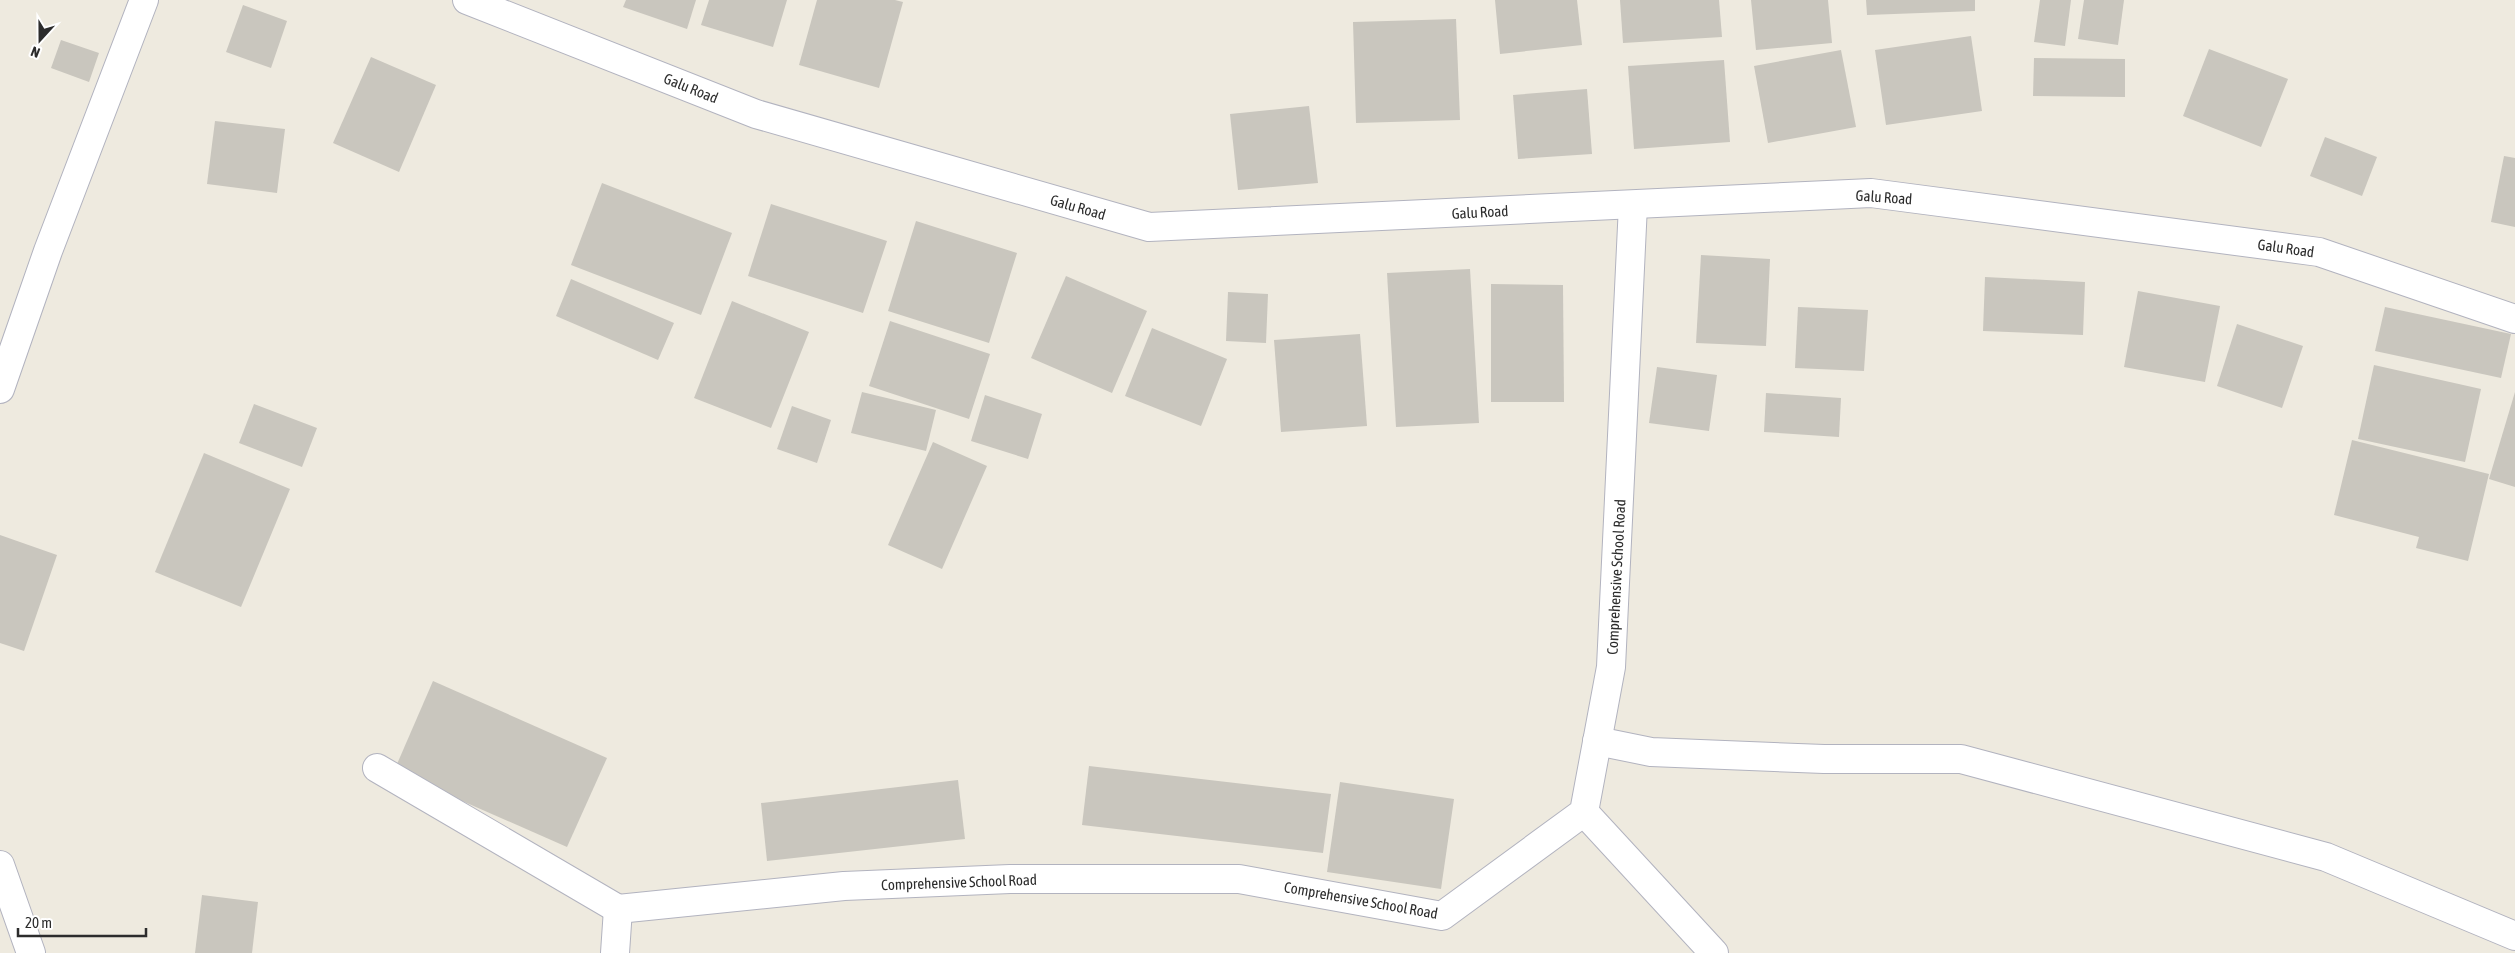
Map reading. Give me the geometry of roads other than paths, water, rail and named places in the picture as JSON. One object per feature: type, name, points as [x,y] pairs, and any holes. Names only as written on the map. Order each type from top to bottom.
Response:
[{"type":"street","points":[[0,389],[48,251],[144,0]]},
{"type":"street","name":"Galu Road","points":[[468,0],[756,114],[1149,227],[1871,194],[2320,252],[2515,319]]},
{"type":"street","name":"Comprehensive School Road","points":[[618,909],[844,886],[1010,879],[1239,878],[1442,916],[1584,812],[1611,668],[1633,205]]},
{"type":"street","points":[[1597,741],[1651,752],[1824,759],[1961,759],[2326,857],[2515,936]]},
{"type":"street","points":[[377,768],[618,909],[615,953]]},
{"type":"street","points":[[1584,812],[1714,953]]},
{"type":"street","points":[[0,865],[31,953]]}]
